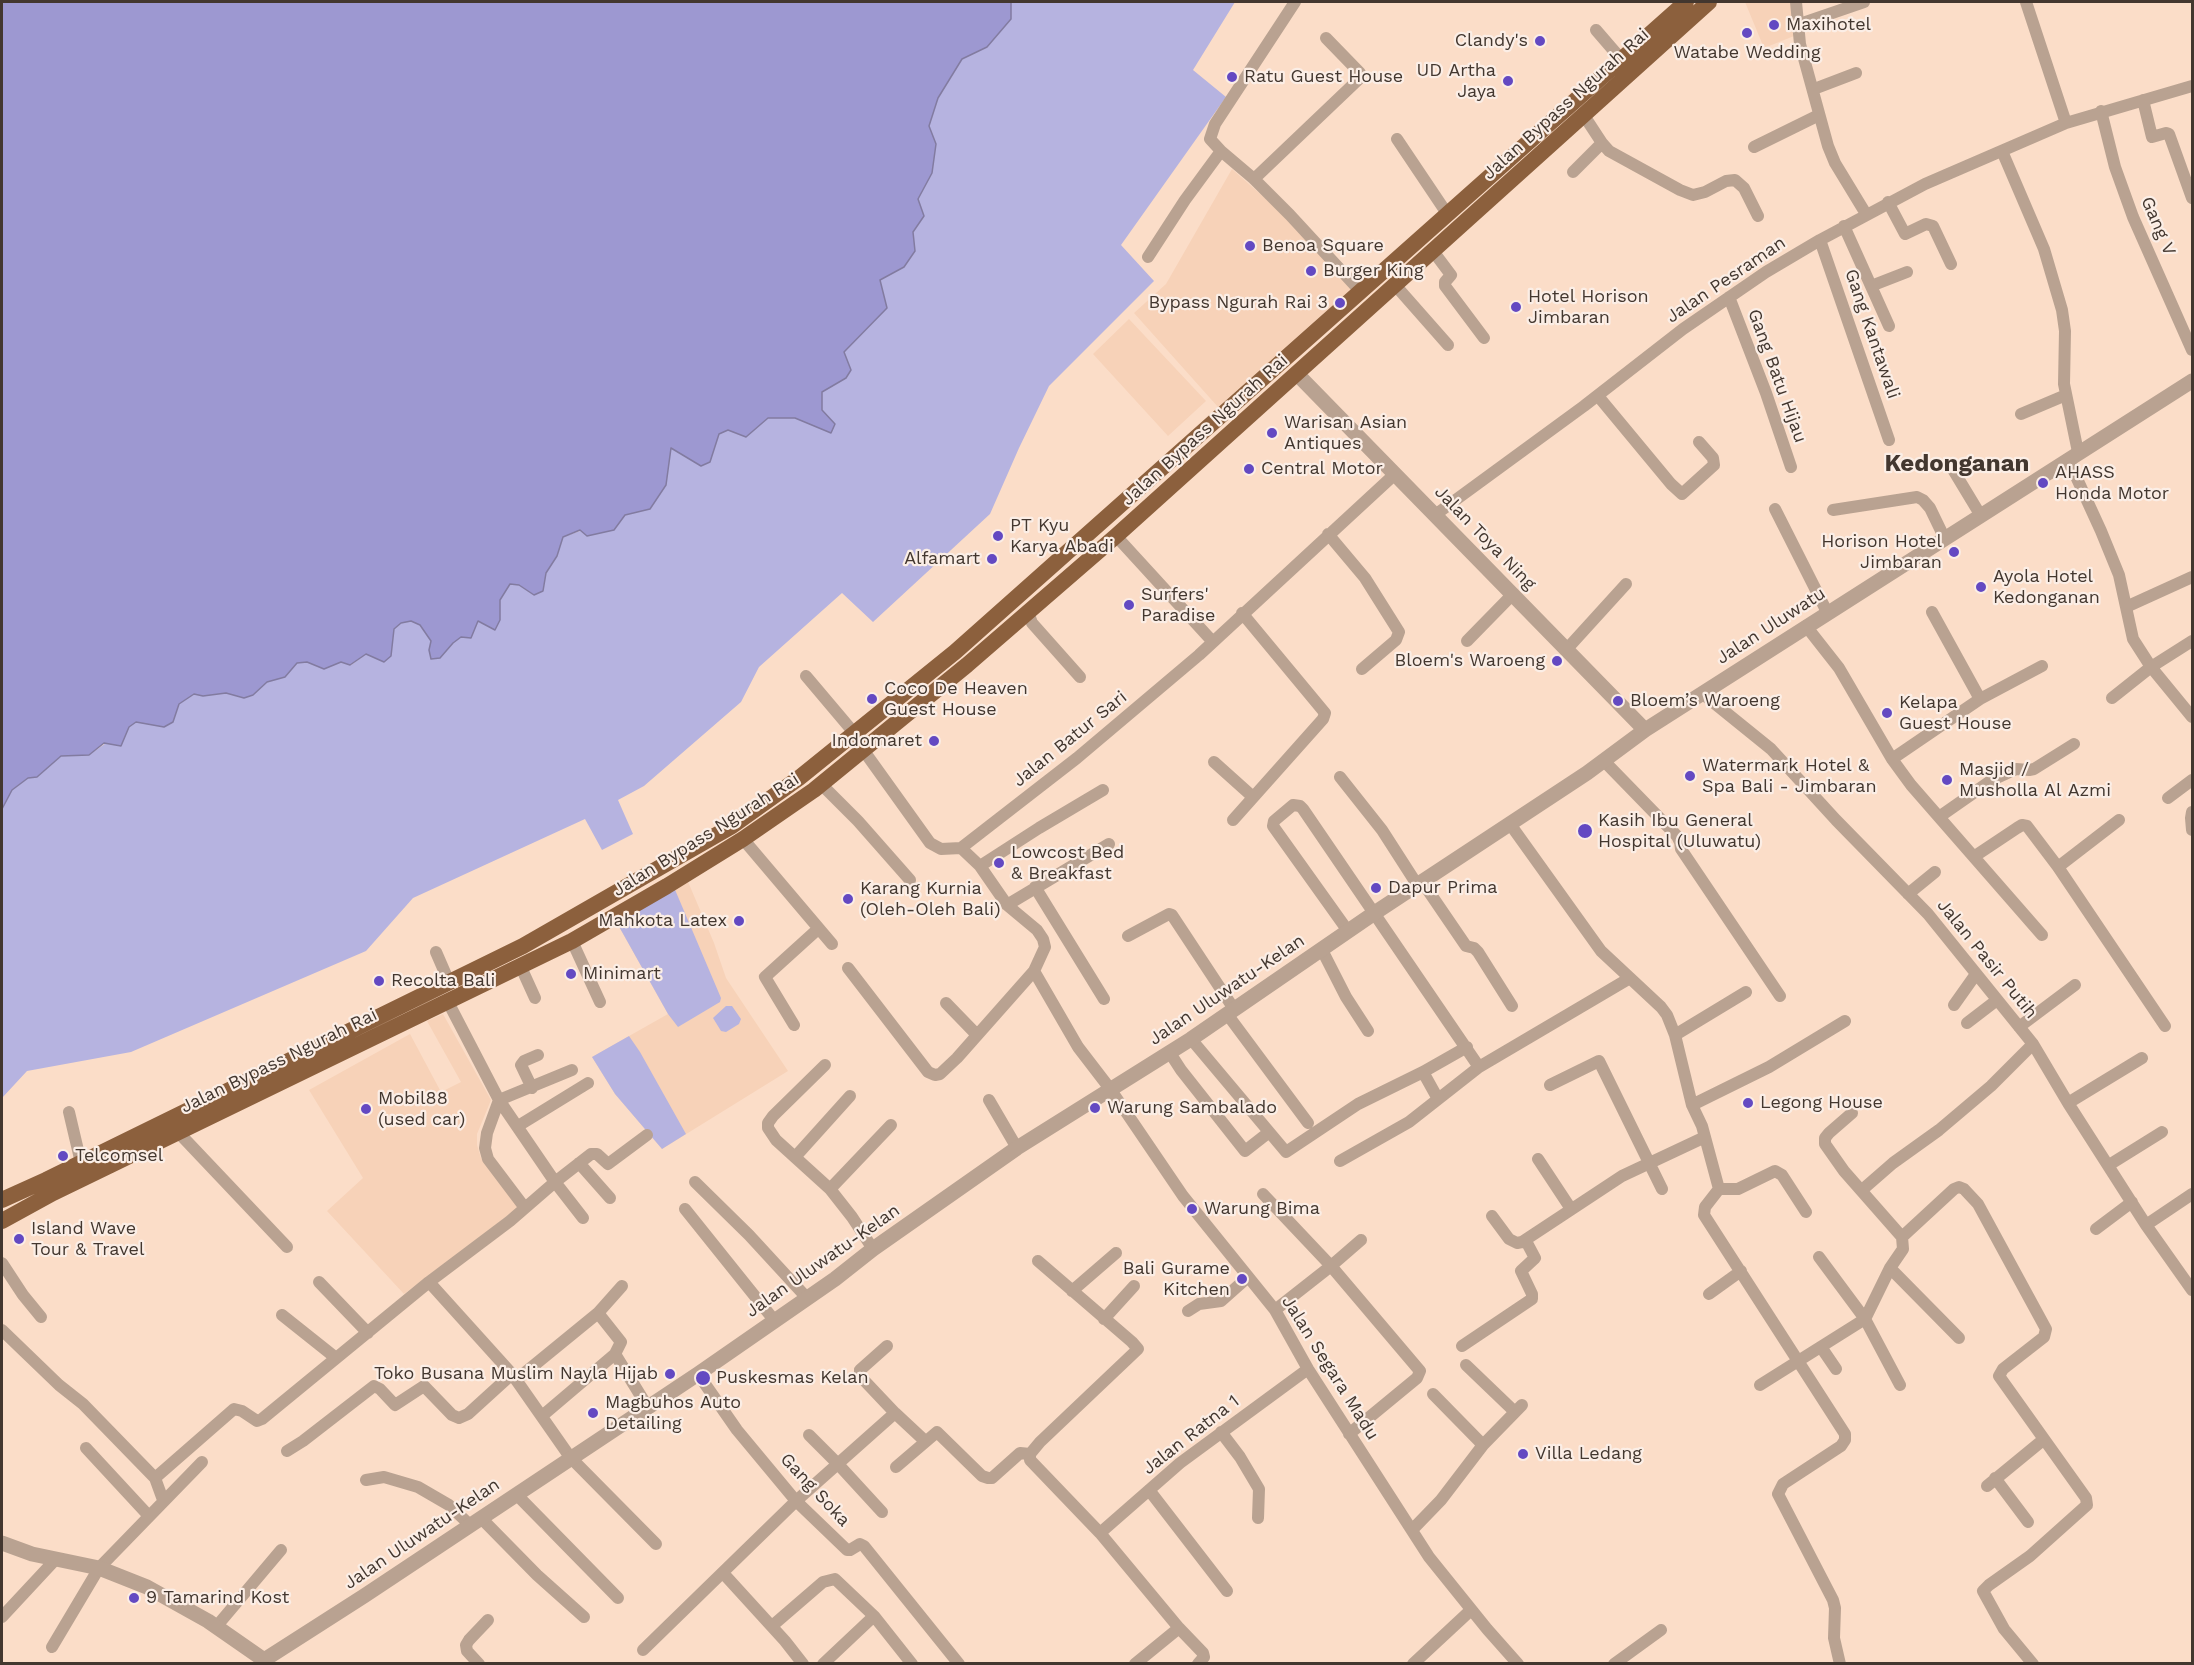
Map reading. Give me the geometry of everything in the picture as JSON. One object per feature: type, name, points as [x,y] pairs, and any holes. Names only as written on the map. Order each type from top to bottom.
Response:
[{"type":"highway","name":"Jalan Bypass Ngurah Rai","points":[[2,1221],[81,1162],[523,946],[732,826],[799,778],[955,652],[1621,59],[1689,6],[1710,2]]},
{"type":"highway","name":"Jalan Bypass Ngurah Rai","points":[[2,1200],[49,1187],[178,1132],[572,940],[667,886],[743,839],[821,784],[864,751],[1116,536],[1396,286],[1583,114],[1689,6]]},
{"type":"highway","points":[[1285,360],[1297,374]]},
{"type":"street","points":[[1295,2],[1215,124],[1210,139],[1290,215],[1361,292]]},
{"type":"street","points":[[1796,2],[1797,25],[1802,51],[1814,89],[1819,115],[1835,163],[1866,214]]},
{"type":"street","points":[[1797,25],[1864,2]]},
{"type":"street","points":[[2026,2],[2066,123]]},
{"type":"street","points":[[1596,30],[1621,59]]},
{"type":"street","points":[[1254,179],[1360,78],[1360,73],[1326,38]]},
{"type":"street","points":[[1814,89],[1856,73]]},
{"type":"street","name":"Jalan Pesraman","points":[[1434,515],[1598,396],[1683,329],[1766,272],[1844,226],[1934,180],[2066,123],[2193,86]]},
{"type":"street","points":[[2142,100],[2152,136],[2169,134],[2193,198]]},
{"type":"street","name":"Gang V","points":[[2101,111],[2115,166],[2133,217],[2193,350]]},
{"type":"street","points":[[1583,114],[1609,150],[1680,190],[1693,195],[1705,192],[1726,181],[1735,180],[1744,188],[1758,216]]},
{"type":"street","points":[[1754,147],[1819,115]]},
{"type":"street","points":[[1397,139],[1448,215]]},
{"type":"street","points":[[1573,172],[1602,143]]},
{"type":"street","points":[[1148,257],[1185,200],[1221,151]]},
{"type":"street","points":[[2002,152],[2047,259],[2062,310],[2065,324],[2063,360],[2073,455],[2119,575],[2133,639],[2151,667],[2193,717]]},
{"type":"street","points":[[1888,202],[1905,234],[1926,224],[1933,226],[1951,264]]},
{"type":"street","points":[[1844,226],[1889,326]]},
{"type":"street","name":"Gang Kantawali","points":[[1820,240],[1889,440]]},
{"type":"street","points":[[1433,251],[1451,275],[1445,282],[1445,286],[1484,338]]},
{"type":"street","points":[[1872,286],[1907,272]]},
{"type":"street","points":[[1396,286],[1448,345]]},
{"type":"street","name":"Gang Batu Hijau","points":[[1729,297],[1763,384],[1791,467]]},
{"type":"street","name":"Jalan Toya Ning","points":[[1297,374],[1645,730]]},
{"type":"street","name":"Jalan Uluwatu","points":[[1645,730],[1944,537],[1981,516],[2073,455],[2193,381]]},
{"type":"street","points":[[2021,414],[2066,395]]},
{"type":"street","points":[[1598,396],[1671,484],[1682,494],[1714,465],[1713,458],[1699,442]]},
{"type":"street","points":[[1952,468],[1981,516]]},
{"type":"street","name":"Jalan Batur Sari","points":[[961,848],[1077,758],[1213,642],[1395,474]]},
{"type":"street","points":[[1833,510],[1917,497],[1930,508],[1944,537]]},
{"type":"street","points":[[1774,510],[1827,612]]},
{"type":"street","points":[[1328,534],[1365,578],[1399,632],[1396,640],[1362,669]]},
{"type":"street","points":[[1116,536],[1213,642]]},
{"type":"street","points":[[2126,607],[2193,577]]},
{"type":"street","points":[[1566,650],[1626,584]]},
{"type":"street","points":[[1467,641],[1512,595]]},
{"type":"street","points":[[1028,612],[1032,623],[1080,677]]},
{"type":"street","points":[[1932,612],[1980,699]]},
{"type":"street","points":[[1233,820],[1323,719],[1325,713],[1242,613]]},
{"type":"street","points":[[1806,626],[1852,688],[1892,759],[1939,817],[2042,935]]},
{"type":"street","points":[[2112,698],[2151,667],[2193,641]]},
{"type":"street","points":[[1892,759],[1980,699],[2042,666]]},
{"type":"street","points":[[806,676],[855,734]]},
{"type":"street","name":"Jalan Pasir Putih","points":[[1703,694],[1771,749],[1928,914],[2034,1044],[2068,1103],[2146,1225],[2188,1275],[2193,1290]]},
{"type":"street","name":"Jalan Uluwatu-Kelan","points":[[2,1543],[17,1550],[55,1560],[99,1568],[147,1587],[216,1627],[264,1662],[698,1374],[1017,1148],[1170,1053],[1373,914],[1604,761],[1645,730]]},
{"type":"street","points":[[1939,817],[1992,780],[2017,768],[2034,769],[2074,744]]},
{"type":"street","points":[[848,968],[898,1034],[932,1074],[940,1074],[1034,971],[1044,951],[1043,939],[1037,930],[1007,905],[980,866],[961,848],[941,849],[930,843],[864,751]]},
{"type":"street","points":[[1604,761],[1677,836],[1681,849],[1780,996]]},
{"type":"street","points":[[1214,762],[1253,797]]},
{"type":"street","points":[[1340,777],[1376,822],[1466,946],[1478,952],[1512,1006]]},
{"type":"street","points":[[2168,798],[2193,780]]},
{"type":"street","points":[[821,784],[858,821],[910,880]]},
{"type":"street","points":[[980,866],[1103,790]]},
{"type":"street","points":[[1348,931],[1274,827],[1274,821],[1291,807],[1298,805],[1303,809],[1479,1067]]},
{"type":"street","points":[[2193,812],[2191,818],[2193,830]]},
{"type":"street","points":[[2058,867],[2119,820]]},
{"type":"street","points":[[1510,824],[1594,943],[1665,1012],[1675,1035],[1692,1105],[1705,1137],[1719,1190]]},
{"type":"street","points":[[1975,856],[2024,825],[2058,867],[2165,1026]]},
{"type":"street","points":[[743,839],[832,945]]},
{"type":"street","points":[[1007,905],[1109,843]]},
{"type":"street","points":[[1908,894],[1935,872]]},
{"type":"street","points":[[1035,887],[1104,999]]},
{"type":"street","points":[[1128,936],[1169,914],[1174,916],[1230,1011],[1308,1124]]},
{"type":"street","points":[[794,1025],[765,977],[818,929]]},
{"type":"street","points":[[572,940],[600,1002]]},
{"type":"street","points":[[1322,950],[1346,997],[1368,1031]]},
{"type":"street","points":[[436,952],[449,982]]},
{"type":"street","points":[[520,965],[534,998]]},
{"type":"street","points":[[1034,971],[1078,1047],[1111,1090]]},
{"type":"street","points":[[1954,1005],[1976,974]]},
{"type":"street","points":[[1340,1161],[1409,1122],[1479,1067],[1630,978]]},
{"type":"street","points":[[2019,1027],[2075,985]]},
{"type":"street","points":[[1675,1035],[1746,992]]},
{"type":"street","points":[[447,1000],[499,1100],[555,1182],[583,1218]]},
{"type":"street","points":[[1967,1023],[1997,1000]]},
{"type":"street","points":[[946,1003],[977,1035]]},
{"type":"street","points":[[1692,1105],[1770,1067],[1845,1021]]},
{"type":"street","points":[[1191,1039],[1286,1152],[1329,1121],[1358,1104],[1467,1047]]},
{"type":"street","points":[[1862,1190],[1985,1091],[2034,1044]]},
{"type":"street","points":[[1170,1053],[1245,1151],[1268,1133]]},
{"type":"street","points":[[532,1088],[521,1065],[538,1054]]},
{"type":"street","points":[[2068,1103],[2142,1058]]},
{"type":"street","points":[[1550,1085],[1599,1061],[1662,1189]]},
{"type":"street","points":[[825,1065],[768,1123],[771,1134],[830,1189],[873,1249]]},
{"type":"street","points":[[499,1100],[572,1070]]},
{"type":"street","points":[[1422,1072],[1438,1099]]},
{"type":"street","points":[[518,1126],[588,1083]]},
{"type":"street","name":"Jalan Segara Madu","points":[[1111,1090],[1183,1196],[1275,1310],[1348,1434],[1439,1571],[1518,1664]]},
{"type":"street","points":[[796,1156],[850,1096]]},
{"type":"street","points":[[499,1100],[487,1133],[486,1154],[525,1208]]},
{"type":"street","points":[[989,1100],[1017,1148]]},
{"type":"street","points":[[69,1112],[81,1162]]},
{"type":"street","points":[[1760,1385],[1865,1319],[1890,1268],[1903,1249],[1902,1237],[1844,1171],[1825,1144],[1825,1138],[1829,1133],[1852,1113]]},
{"type":"street","points":[[830,1189],[891,1125]]},
{"type":"street","points":[[178,1132],[288,1247]]},
{"type":"street","points":[[2109,1165],[2162,1132]]},
{"type":"street","points":[[155,1478],[234,1409],[257,1420],[262,1419],[429,1282],[593,1153],[599,1155],[606,1164],[610,1164],[647,1135]]},
{"type":"street","points":[[1492,1215],[1512,1241],[1520,1243],[1526,1241],[1622,1176],[1705,1137]]},
{"type":"street","points":[[1538,1159],[1571,1209]]},
{"type":"street","points":[[579,1163],[610,1198]]},
{"type":"street","points":[[1806,1212],[1782,1176],[1775,1171],[1738,1189],[1719,1190],[1706,1207],[1704,1215],[1846,1437],[1841,1446],[1783,1484],[1778,1494],[1833,1600],[1834,1638],[1840,1664]]},
{"type":"street","points":[[695,1182],[749,1235],[807,1298]]},
{"type":"street","points":[[1902,1237],[1957,1188],[1965,1189],[1978,1204],[2046,1329],[2044,1337],[2003,1369],[1999,1376],[2086,1498],[2087,1507],[2030,1556],[1983,1591],[2004,1629],[2033,1664]]},
{"type":"street","points":[[1263,1194],[1331,1266],[1420,1372],[1417,1378],[1348,1434]]},
{"type":"street","points":[[2146,1225],[2193,1194]]},
{"type":"street","points":[[2096,1229],[2132,1202]]},
{"type":"street","points":[[686,1209],[774,1320]]},
{"type":"street","points":[[1275,1310],[1361,1240]]},
{"type":"street","points":[[1462,1346],[1532,1299],[1532,1294],[1521,1271],[1535,1257],[1526,1241]]},
{"type":"street","points":[[1072,1291],[1116,1253]]},
{"type":"street","points":[[1819,1257],[1865,1319],[1900,1386]]},
{"type":"street","points":[[1038,1261],[1137,1346],[1137,1351],[1030,1454],[1029,1458],[1100,1533],[1179,1628],[1204,1654],[1198,1664]]},
{"type":"street","points":[[2,1263],[41,1317]]},
{"type":"street","points":[[1890,1268],[1959,1338]]},
{"type":"street","points":[[1709,1294],[1741,1271]]},
{"type":"street","points":[[1188,1311],[1198,1304],[1221,1301],[1248,1277]]},
{"type":"street","points":[[319,1282],[368,1333]]},
{"type":"street","points":[[429,1282],[514,1377],[570,1457],[656,1544]]},
{"type":"street","points":[[287,1451],[374,1386],[380,1389],[395,1405],[424,1386],[452,1415],[459,1418],[468,1414],[598,1313],[622,1286]]},
{"type":"street","points":[[1104,1319],[1134,1286]]},
{"type":"street","points":[[542,1416],[615,1354],[621,1341],[598,1313]]},
{"type":"street","points":[[282,1315],[336,1358]]},
{"type":"street","points":[[2,1330],[59,1385],[90,1411],[155,1478],[163,1500]]},
{"type":"street","points":[[887,1346],[859,1373],[863,1381],[925,1441]]},
{"type":"street","points":[[1821,1347],[1836,1369]]},
{"type":"street","points":[[615,1354],[647,1406]]},
{"type":"street","points":[[1412,1530],[1441,1500],[1483,1445],[1518,1408],[1466,1365]]},
{"type":"street","name":"Jalan Ratna 1","points":[[1100,1533],[1180,1463],[1308,1369]]},
{"type":"street","name":"Gang Soka","points":[[698,1374],[737,1430],[796,1501],[848,1550],[860,1544],[864,1546],[959,1664]]},
{"type":"street","points":[[1433,1394],[1483,1445]]},
{"type":"street","points":[[643,1650],[796,1501],[895,1413]]},
{"type":"street","points":[[896,1467],[935,1432],[939,1433],[982,1476],[988,1478],[992,1478],[1020,1453],[1030,1454]]},
{"type":"street","points":[[1221,1432],[1240,1456],[1259,1489],[1258,1518]]},
{"type":"street","points":[[809,1435],[882,1512]]},
{"type":"street","points":[[2028,1522],[1991,1482],[2043,1440]]},
{"type":"street","points":[[86,1448],[148,1515]]},
{"type":"street","points":[[52,1647],[99,1568],[202,1462]]},
{"type":"street","points":[[366,1480],[384,1477],[418,1487],[449,1505],[476,1522],[584,1617]]},
{"type":"street","points":[[1149,1490],[1227,1591]]},
{"type":"street","points":[[516,1494],[618,1598]]},
{"type":"street","points":[[216,1627],[281,1550]]},
{"type":"street","points":[[2,1617],[55,1560]]},
{"type":"street","points":[[723,1573],[772,1626],[803,1664]]},
{"type":"street","points":[[772,1626],[824,1582],[833,1579],[840,1582],[874,1616],[912,1664]]},
{"type":"street","points":[[1413,1664],[1471,1610]]},
{"type":"street","points":[[823,1664],[874,1616]]},
{"type":"street","points":[[479,1664],[467,1651],[467,1643],[488,1620]]},
{"type":"street","points":[[1135,1664],[1179,1628]]},
{"type":"street","points":[[1614,1664],[1661,1630]]},
{"type":"shaded area","points":[[2,2],[1011,2],[1011,19],[987,47],[962,59],[938,98],[929,126],[936,144],[932,173],[918,199],[924,216],[913,232],[915,251],[904,267],[880,280],[887,308],[844,352],[851,370],[846,378],[822,392],[822,410],[835,424],[831,433],[795,418],[768,418],[746,437],[728,430],[719,434],[710,462],[701,466],[671,448],[666,485],[650,509],[625,515],[614,530],[587,536],[580,530],[563,537],[557,556],[546,573],[543,591],[534,595],[519,585],[510,584],[500,600],[500,620],[495,630],[478,621],[471,638],[461,637],[440,658],[431,659],[429,650],[431,641],[420,625],[411,621],[401,623],[394,629],[391,656],[384,662],[366,654],[350,665],[341,662],[324,669],[307,662],[297,663],[285,677],[267,682],[253,695],[244,698],[226,693],[203,696],[194,694],[179,704],[173,722],[164,727],[136,722],[129,727],[121,746],[104,743],[89,755],[61,756],[37,777],[28,778],[12,790],[2,809]]},
{"type":"shaded area","points":[[1011,2],[1235,2],[1193,70],[1226,97],[1121,245],[1154,281],[1049,386],[990,514],[873,622],[842,593],[759,667],[741,702],[644,786],[618,800],[633,834],[602,850],[585,819],[413,898],[366,951],[131,1052],[27,1071],[2,1098],[2,809],[12,790],[28,778],[37,777],[61,756],[89,755],[136,722],[164,727],[173,722],[179,704],[194,694],[203,696],[226,693],[244,698],[253,695],[267,682],[285,677],[297,663],[307,662],[324,669],[341,662],[351,665],[366,654],[391,656],[394,629],[401,623],[411,621],[420,625],[431,641],[429,650],[440,658],[478,621],[500,620],[500,600],[510,584],[519,585],[534,595],[543,591],[546,573],[557,556],[563,537],[625,515],[650,509],[666,485],[670,448],[710,462],[719,434],[728,430],[746,437],[768,418],[795,418],[831,432],[821,410],[822,391],[846,378],[851,370],[844,352],[887,308],[880,280],[904,267],[915,251],[913,232],[924,216],[918,199],[932,173],[936,144],[929,126],[938,98],[962,59],[987,47],[1011,19]]},
{"type":"shaded area","name":"Maxihotel","points":[[1745,2],[1791,2],[1794,36],[1764,48]]},
{"type":"shaded area","name":"Benoa Square","points":[[1232,169],[1267,200],[1270,198],[1351,289],[1218,407],[1134,313],[1166,284]]},
{"type":"shaded area","points":[[1129,319],[1206,401],[1168,436],[1093,354]]},
{"type":"shaded area","points":[[686,877],[726,978],[788,1071],[662,1149],[615,1094],[592,1057],[668,1014],[617,923]]},
{"type":"shaded area","points":[[673,885],[721,998],[720,1002],[678,1027],[668,1014],[617,923]]},
{"type":"shaded area","points":[[726,1006],[732,1006],[741,1019],[739,1024],[726,1032],[721,1031],[713,1018]]},
{"type":"shaded area","points":[[443,1014],[491,1100],[477,1134],[477,1145],[481,1158],[519,1207],[404,1294],[327,1211],[363,1178],[309,1090],[410,1034],[441,1092],[461,1082],[427,1021]]},
{"type":"shaded area","points":[[629,1036],[686,1134],[662,1149],[615,1094],[592,1057]]},
{"type":"place","name":"Maxihotel","points":[[1774,25]]},
{"type":"place","name":"Watabe Wedding","points":[[1747,33]]},
{"type":"place","name":"Clandy's","points":[[1540,41]]},
{"type":"place","name":"Ratu Guest House","points":[[1232,77]]},
{"type":"place","name":"UD Artha Jaya","points":[[1508,81]]},
{"type":"place","name":"Benoa Square","points":[[1250,246]]},
{"type":"place","name":"Burger King","points":[[1311,271]]},
{"type":"place","name":"Bypass Ngurah Rai 3","points":[[1340,303]]},
{"type":"place","name":"Hotel Horison Jimbaran","points":[[1516,307]]},
{"type":"place","name":"Warisan Asian Antiques","points":[[1272,433]]},
{"type":"place","name":"Central Motor","points":[[1249,469]]},
{"type":"place","name":"AHASS Honda Motor","points":[[2043,483]]},
{"type":"place","name":"PT Kyu Karya Abadi","points":[[998,536]]},
{"type":"place","name":"Horison Hotel Jimbaran","points":[[1954,552]]},
{"type":"place","name":"Alfamart","points":[[992,559]]},
{"type":"place","name":"Ayola Hotel Kedonganan","points":[[1981,587]]},
{"type":"place","name":"Surfers' Paradise","points":[[1129,605]]},
{"type":"place","name":"Bloem's Waroeng","points":[[1557,661]]},
{"type":"place","name":"Coco De Heaven Guest House","points":[[872,699]]},
{"type":"place","name":"Bloem’s Waroeng","points":[[1618,701]]},
{"type":"place","name":"Kelapa Guest House","points":[[1887,713]]},
{"type":"place","name":"Indomaret","points":[[934,741]]},
{"type":"place","name":"Watermark Hotel & Spa Bali - Jimbaran","points":[[1690,776]]},
{"type":"place","name":"Masjid / Musholla Al Azmi","points":[[1947,780]]},
{"type":"place","name":"Kasih Ibu General Hospital (Uluwatu)","points":[[1585,831]]},
{"type":"place","name":"Lowcost Bed & Breakfast","points":[[999,863]]},
{"type":"place","name":"Dapur Prima","points":[[1376,888]]},
{"type":"place","name":"Karang Kurnia (Oleh-Oleh Bali)","points":[[848,899]]},
{"type":"place","name":"Mahkota Latex","points":[[739,921]]},
{"type":"place","name":"Minimart","points":[[571,974]]},
{"type":"place","name":"Recolta Bali","points":[[379,981]]},
{"type":"place","name":"Legong House","points":[[1748,1103]]},
{"type":"place","name":"Warung Sambalado","points":[[1095,1108]]},
{"type":"place","name":"Mobil88 (used car)","points":[[366,1109]]},
{"type":"place","name":"Telcomsel","points":[[63,1156]]},
{"type":"place","name":"Warung Bima","points":[[1192,1209]]},
{"type":"place","name":"Island Wave Tour & Travel","points":[[19,1239]]},
{"type":"place","name":"Bali Gurame Kitchen","points":[[1242,1279]]},
{"type":"place","name":"Toko Busana Muslim Nayla Hijab","points":[[670,1374]]},
{"type":"place","name":"Puskesmas Kelan","points":[[703,1378]]},
{"type":"place","name":"Magbuhos Auto Detailing","points":[[593,1413]]},
{"type":"place","name":"Villa Ledang","points":[[1523,1454]]},
{"type":"place","name":"9 Tamarind Kost","points":[[134,1598]]},
{"type":"district","name":"Kedonganan","points":[[1957,464]]}]
